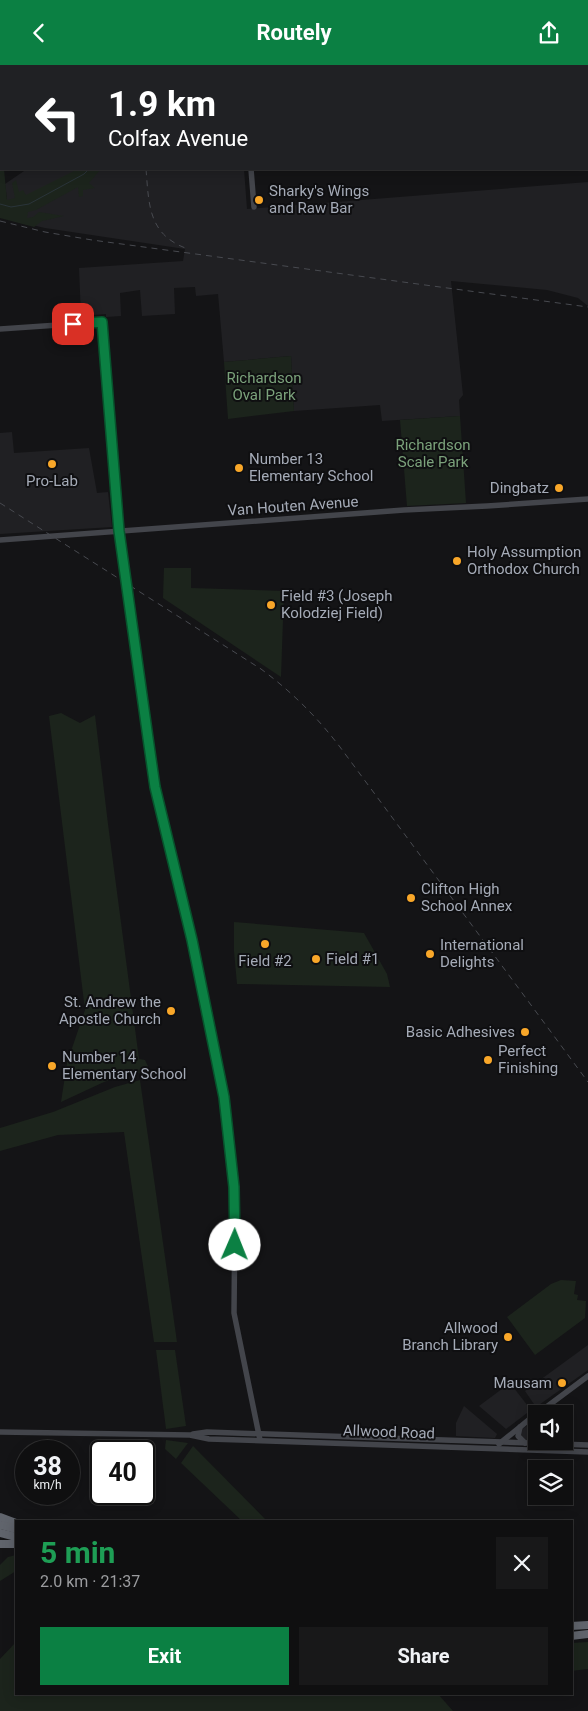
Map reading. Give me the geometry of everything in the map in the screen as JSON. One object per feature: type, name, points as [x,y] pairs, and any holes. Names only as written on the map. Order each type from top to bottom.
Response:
[{"type":"highway","points":[[0,1517],[15,1523]]},
{"type":"highway","points":[[0,1525],[15,1529]]},
{"type":"highway","points":[[0,1533],[15,1537]]},
{"type":"highway","points":[[2,1545],[15,1544]]},
{"type":"highway","points":[[573,1626],[588,1625]]},
{"type":"highway","points":[[573,1635],[588,1634]]},
{"type":"main road","points":[[251,170],[254,207]]},
{"type":"main road","points":[[0,329],[102,322],[119,531],[155,787],[192,940],[224,1097],[235,1211],[234,1313],[260,1441]]},
{"type":"main road","name":"Van Houten Avenue","points":[[0,540],[588,499]]},
{"type":"main road","points":[[549,1405],[588,1376]]},
{"type":"main road","points":[[498,1445],[528,1421]]},
{"type":"main road","points":[[520,1427],[518,1436],[525,1443]]},
{"type":"main road","name":"Allwood Road","points":[[0,1432],[190,1435],[207,1432],[258,1433],[588,1451]]},
{"type":"main road","name":"Allwood Road","points":[[190,1435],[209,1439],[260,1441],[588,1445]]},
{"type":"shaded area","points":[[26,170],[244,170],[247,209],[588,182],[588,306],[578,298],[547,290],[451,281],[463,395],[459,400],[460,416],[382,421],[380,405],[294,411],[291,356],[224,362],[218,294],[196,296],[195,287],[174,288],[175,314],[142,316],[140,290],[120,293],[121,316],[106,317],[106,314],[81,316],[79,268],[183,261],[185,249],[45,228],[2,218],[7,199],[5,184]]},
{"type":"shaded area","points":[[12,432],[14,453],[89,448],[97,493],[108,492],[112,527],[0,534],[0,433]]},
{"type":"shaded area","points":[[588,1345],[588,1370],[539,1405],[535,1405],[525,1391]]},
{"type":"shaded area","points":[[510,1383],[528,1406],[528,1412],[506,1429],[479,1406]]},
{"type":"shaded area","points":[[464,1406],[497,1434],[495,1438],[456,1436],[456,1423]]},
{"type":"shaded area","points":[[528,1425],[528,1440],[524,1440],[520,1436],[520,1430]]},
{"type":"green space","points":[[0,170],[4,170],[7,200],[15,198],[12,183],[16,180],[19,192],[23,190],[26,195],[76,170],[100,170],[89,183],[95,188],[83,190],[83,196],[79,197],[78,187],[36,210],[28,212],[27,218],[33,217],[39,212],[64,216],[42,221],[34,227],[0,218]]},
{"type":"green space","name":"Richardson Oval Park","points":[[291,356],[294,411],[228,419],[224,362]]},
{"type":"green space","name":"Richardson Scale Park","points":[[460,416],[466,503],[407,506],[400,420]]},
{"type":"green space","points":[[164,568],[191,568],[191,588],[284,591],[281,677],[163,598]]},
{"type":"green space","points":[[61,713],[80,723],[95,715],[139,1059],[145,1060],[150,1071],[126,1075],[104,1082],[61,1102],[67,1063],[85,1010],[49,716]]},
{"type":"green space","points":[[234,922],[364,933],[387,974],[390,987],[237,984]]},
{"type":"green space","points":[[140,1080],[177,1342],[154,1342],[124,1132],[58,1135],[0,1151],[0,1128],[53,1112],[115,1087]]},
{"type":"green space","points":[[561,1280],[576,1281],[574,1294],[578,1295],[577,1300],[586,1301],[585,1318],[535,1355],[507,1317],[551,1284]]},
{"type":"green space","points":[[156,1350],[175,1350],[186,1426],[166,1429]]},
{"type":"green space","points":[[166,1440],[188,1443],[176,1459],[165,1449]]},
{"type":"green space","points":[[193,1446],[266,1520],[241,1520],[181,1463]]},
{"type":"green space","points":[[15,1555],[15,1572],[0,1581],[0,1565],[8,1557]]},
{"type":"green space","points":[[588,1642],[588,1669],[573,1671],[573,1643]]},
{"type":"green space","points":[[15,1643],[15,1695],[439,1695],[453,1711],[0,1711],[0,1659]]},
{"type":"waterway","points":[[0,204],[11,207],[29,204],[88,170]]},
{"type":"railway","points":[[146,170],[150,206],[158,227],[165,236],[188,249]]},
{"type":"railway","points":[[0,221],[45,232],[92,240],[588,307]]},
{"type":"railway","points":[[0,503],[261,669],[304,705],[340,747],[588,1082]]},
{"type":"place","name":"Sharky's Wings and Raw Bar","points":[[259,200]]},
{"type":"place","name":"Pro-Lab","points":[[52,464]]},
{"type":"place","name":"Number 13 Elementary School","points":[[239,468]]},
{"type":"place","name":"Dingbatz","points":[[559,488]]},
{"type":"place","name":"Holy Assumption Orthodox Church","points":[[457,561]]},
{"type":"place","name":"Field #3 (Joseph Kolodziej Field)","points":[[271,605]]},
{"type":"place","name":"Clifton High School Annex","points":[[411,898]]},
{"type":"place","name":"Field #2","points":[[265,944]]},
{"type":"place","name":"International Delights","points":[[430,954]]},
{"type":"place","name":"Field #1","points":[[316,959]]},
{"type":"place","name":"St. Andrew the Apostle Church","points":[[171,1011]]},
{"type":"place","name":"Basic Adhesives","points":[[525,1032]]},
{"type":"place","name":"Perfect Finishing","points":[[488,1060]]},
{"type":"place","name":"Number 14 Elementary School","points":[[52,1066]]},
{"type":"place","name":"Allwood Branch Library","points":[[508,1337]]},
{"type":"place","name":"Mausam","points":[[562,1383]]},
{"type":"route","points":[[73,324],[102,322],[119,531],[155,787],[192,940],[224,1097],[234,1187],[235,1245]]}]
